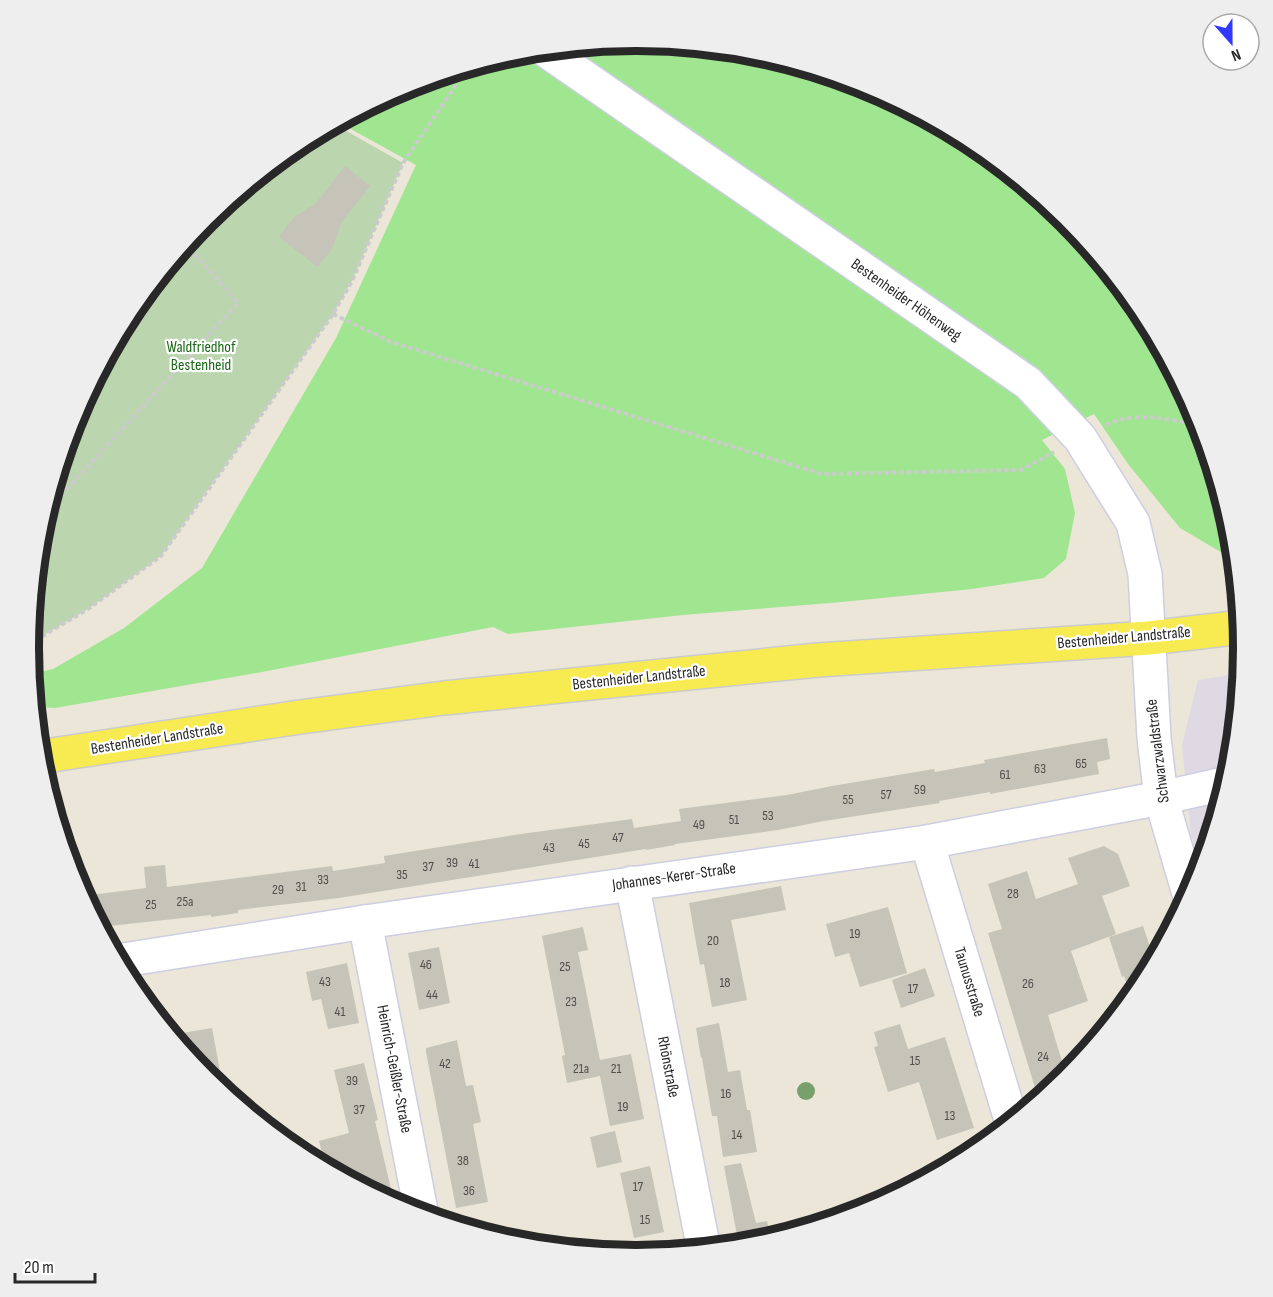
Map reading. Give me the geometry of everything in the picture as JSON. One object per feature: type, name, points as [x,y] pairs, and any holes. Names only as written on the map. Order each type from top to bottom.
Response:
[{"type":"main road","name":"Bestenheider Landstraße","points":[[49,756],[300,717],[444,698],[818,660],[1149,638],[1233,628]]},
{"type":"street","name":"Bestenheider Höhenweg","points":[[555,57],[1028,383],[1080,438],[1133,523],[1145,574],[1149,638]]},
{"type":"street","name":"Schwarzwaldstraße","points":[[1149,638],[1154,738],[1161,798],[1186,883]]},
{"type":"street","name":"Johannes-Kerer-Straße","points":[[127,959],[365,922],[927,842],[1218,785]]},
{"type":"street","name":"Taunusstraße","points":[[927,842],[1010,1115]]},
{"type":"street","name":"Rhönstraße","points":[[632,883],[702,1242]]},
{"type":"street","name":"Heinrich-Geißler-Straße","points":[[365,922],[420,1205]]},
{"type":"path","points":[[39,638],[88,609],[161,556],[333,314],[351,281],[403,163],[460,78]]},
{"type":"path","points":[[58,498],[238,303],[191,250]]},
{"type":"path","points":[[333,314],[390,342],[822,474],[1021,470],[1109,423],[1123,418],[1144,416],[1190,424]]},
{"type":"shaded area","points":[[1233,674],[1223,765],[1214,803],[1197,854],[1191,835],[1182,745],[1198,680]]},
{"type":"green space","points":[[597,52],[676,52],[753,62],[829,83],[865,96],[901,113],[935,131],[1000,174],[1059,226],[1111,285],[1154,350],[1189,420],[1214,494],[1227,555],[1180,528],[1128,464],[1094,414],[1042,440],[1065,469],[1075,513],[1066,559],[1044,578],[972,589],[683,615],[508,634],[493,627],[262,672],[55,708],[42,707],[40,672],[53,669],[124,628],[202,568],[336,338],[416,165],[346,127],[408,96],[444,83],[520,62],[559,56]]},
{"type":"green space","name":"Waldfriedhof Bestenheid","points":[[342,129],[403,163],[352,281],[333,314],[161,556],[88,609],[39,638],[40,609],[50,532],[71,456],[84,420],[119,350],[162,285],[214,226],[243,199],[273,174]]},
{"type":"building","points":[[345,166],[370,186],[341,223],[333,247],[318,267],[279,237],[294,217],[316,203]]},
{"type":"building","points":[[1107,738],[1110,759],[1097,762],[1099,774],[939,801],[940,803],[339,898],[238,910],[238,913],[211,917],[211,915],[108,926],[92,895],[146,888],[144,867],[165,865],[167,887],[332,866],[333,871],[385,863],[384,856],[521,834],[632,819],[634,828],[681,821],[679,809],[787,795],[934,769],[935,772],[985,763],[984,760]]},
{"type":"building","points":[[1104,846],[1118,854],[1130,886],[1102,896],[1116,934],[1071,951],[1088,1001],[1048,1015],[1063,1066],[1036,1092],[988,933],[1002,929],[988,884],[1027,871],[1036,899],[1078,884],[1068,858]]},
{"type":"building","points":[[781,886],[786,910],[731,920],[747,1000],[712,1007],[704,964],[700,965],[689,903]]},
{"type":"building","points":[[888,907],[907,973],[860,987],[849,953],[835,957],[826,924]]},
{"type":"building","points":[[1143,926],[1151,951],[1128,987],[1124,976],[1122,977],[1109,937]]},
{"type":"building","points":[[583,927],[588,950],[578,952],[600,1060],[631,1054],[644,1119],[610,1126],[600,1076],[567,1083],[562,1056],[565,1055],[542,936]]},
{"type":"building","points":[[439,947],[450,1003],[419,1010],[408,953]]},
{"type":"building","points":[[347,963],[359,1023],[328,1029],[321,999],[312,1001],[306,972]]},
{"type":"building","points":[[925,968],[935,996],[901,1008],[892,980]]},
{"type":"building","points":[[719,1023],[728,1072],[740,1070],[757,1152],[723,1157],[717,1116],[712,1116],[696,1028]]},
{"type":"building","points":[[900,1024],[908,1049],[945,1037],[974,1128],[937,1140],[919,1082],[888,1092],[874,1047],[878,1046],[874,1032]]},
{"type":"building","points":[[212,1028],[221,1078],[214,1071],[180,1033]]},
{"type":"building","points":[[457,1040],[466,1086],[473,1085],[481,1122],[473,1124],[488,1202],[456,1208],[426,1048]]},
{"type":"building","points":[[364,1063],[392,1193],[323,1156],[319,1141],[349,1133],[334,1070]]},
{"type":"building","points":[[615,1131],[622,1162],[597,1168],[590,1137]]},
{"type":"building","points":[[741,1163],[756,1223],[767,1221],[769,1231],[737,1237],[724,1166]]},
{"type":"building","points":[[650,1166],[664,1232],[634,1238],[620,1173]]}]
